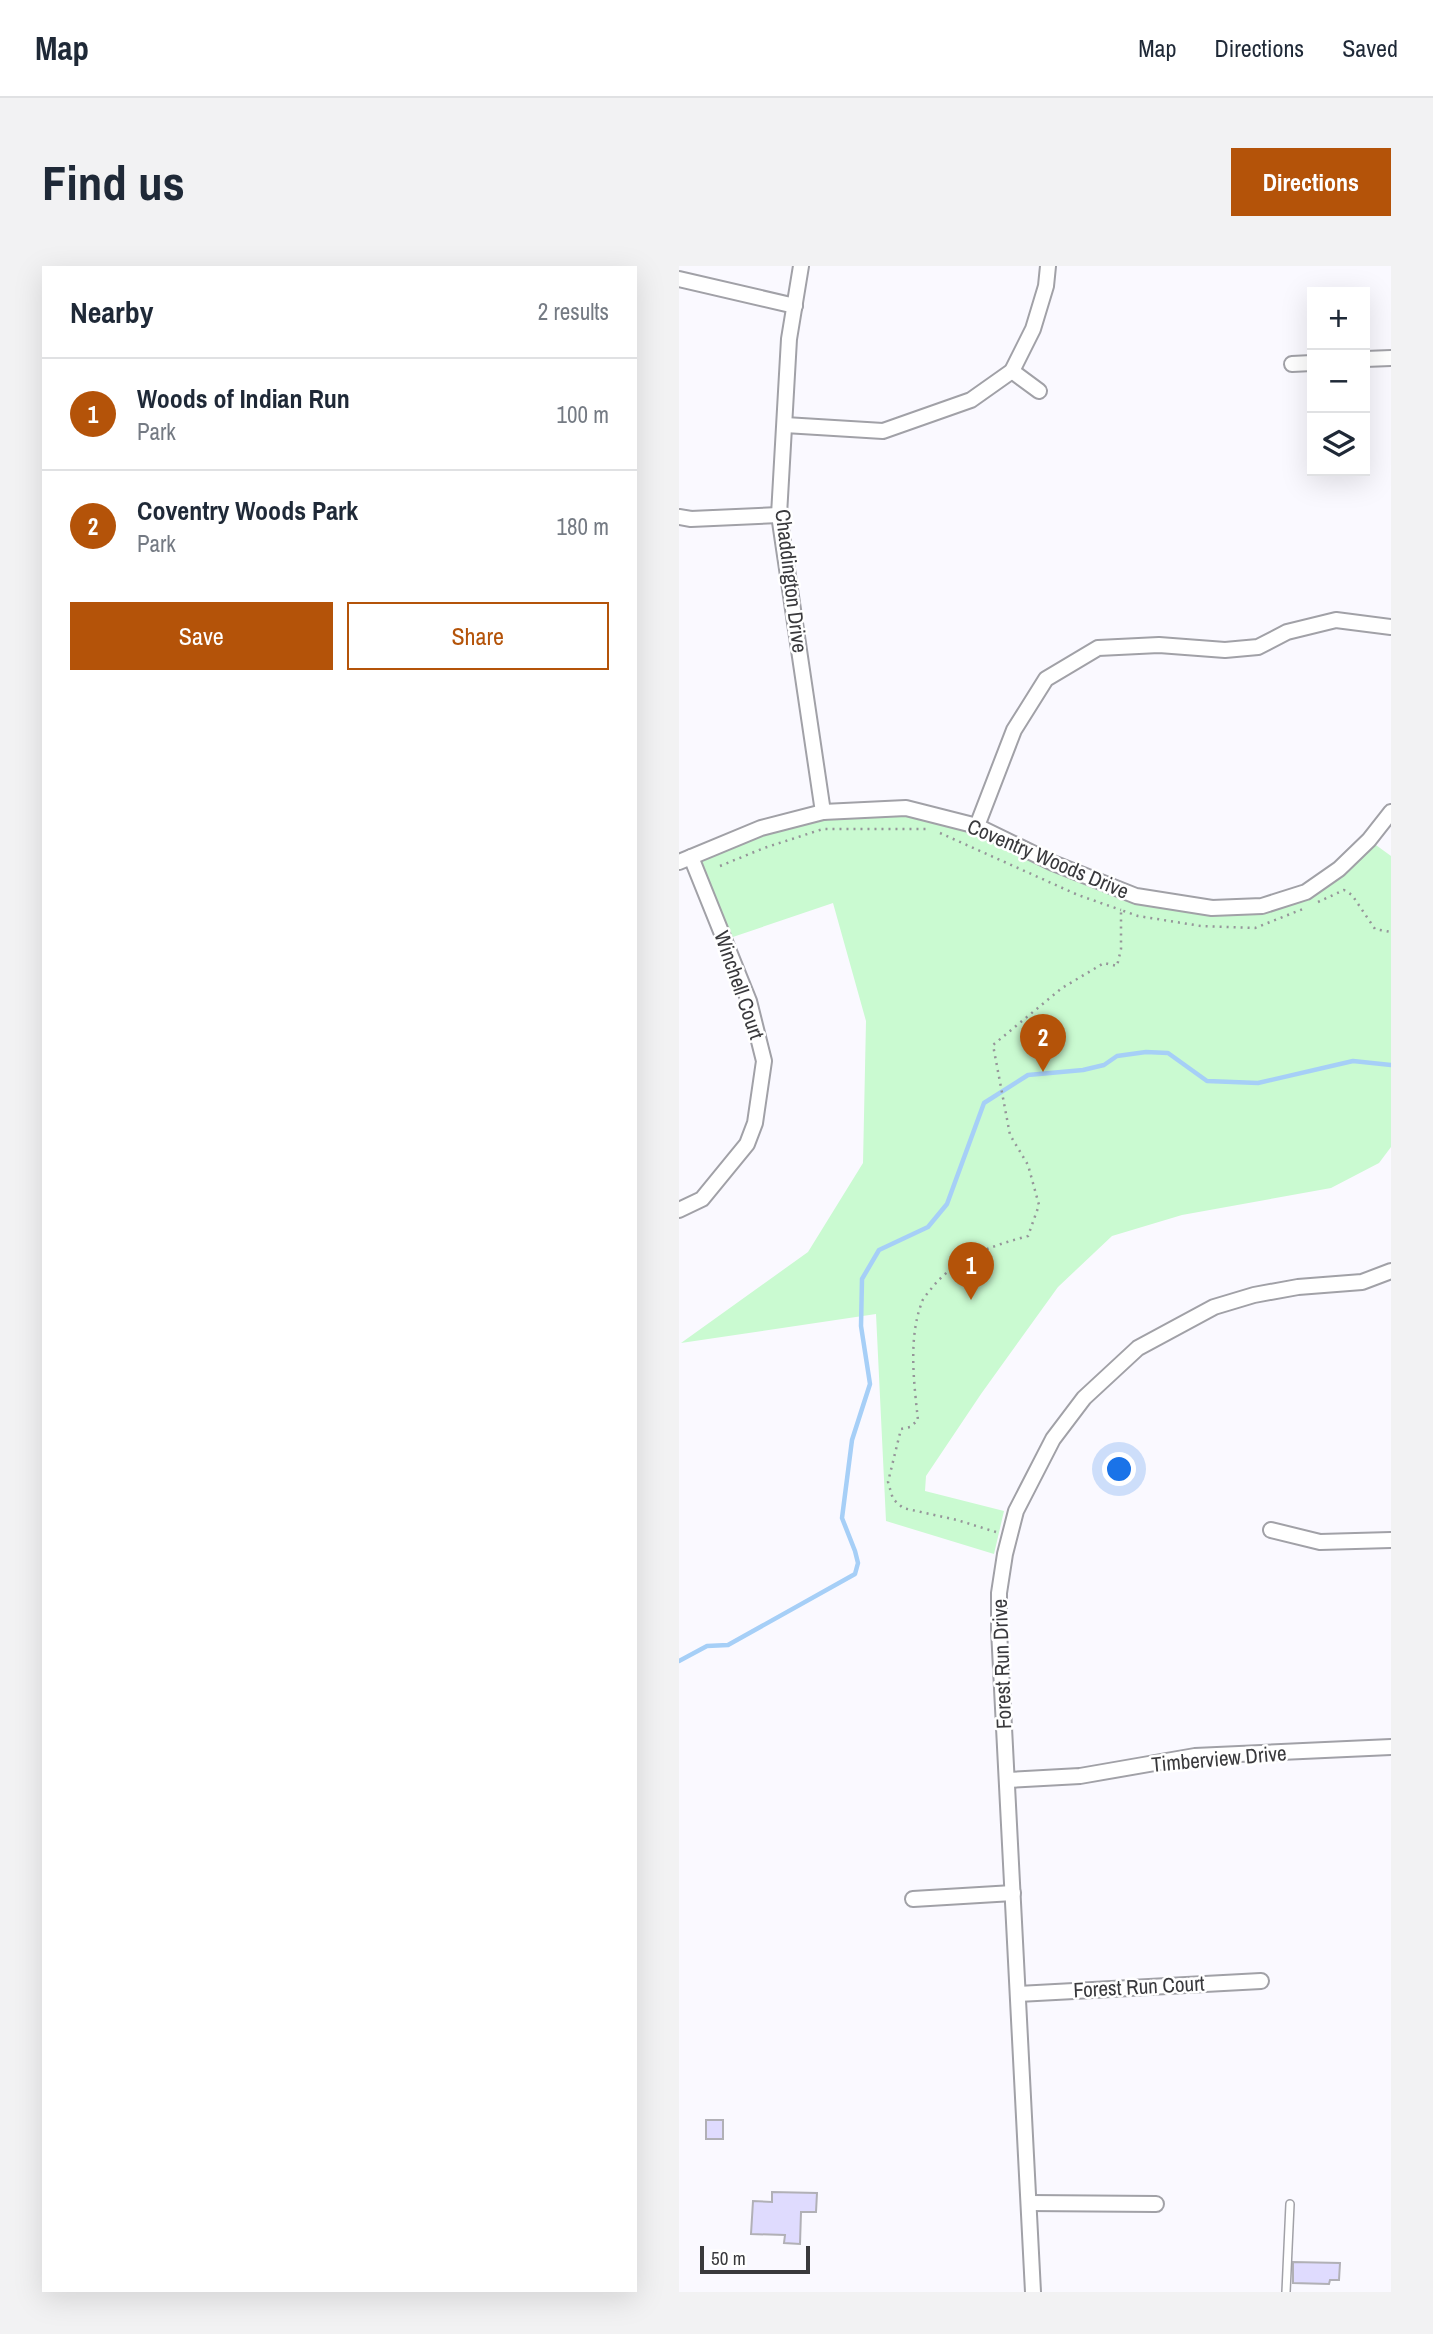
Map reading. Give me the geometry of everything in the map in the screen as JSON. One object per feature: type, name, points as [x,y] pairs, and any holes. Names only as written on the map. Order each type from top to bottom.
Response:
[{"type":"street","name":"Chaddington Drive","points":[[801,266],[789,340],[779,515],[823,812]]},
{"type":"street","points":[[785,425],[883,431],[971,400],[1012,372],[1033,329],[1046,286],[1048,266]]},
{"type":"street","points":[[679,279],[795,306]]},
{"type":"street","points":[[1370,359],[1391,358]]},
{"type":"street","points":[[1292,364],[1307,362]]},
{"type":"street","points":[[1012,372],[1039,391]]},
{"type":"street","points":[[679,517],[691,519],[779,515]]},
{"type":"street","points":[[977,826],[1014,730],[1046,679],[1098,648],[1159,645],[1225,650],[1258,647],[1287,632],[1336,620],[1391,627]]},
{"type":"street","name":"Coventry Woods Drive","points":[[685,860],[761,828],[823,812],[906,808],[977,826],[1053,863],[1136,896],[1212,908],[1262,906],[1306,892],[1339,869],[1369,840],[1391,812]]},
{"type":"street","name":"Winchell Court","points":[[679,1210],[702,1199],[747,1144],[755,1123],[764,1061],[749,1001],[685,860]]},
{"type":"street","name":"Forest Run Drive","points":[[1033,2292],[999,1630],[999,1593],[1016,1511],[1052,1439],[1084,1398],[1137,1348],[1214,1307],[1254,1295],[1298,1287],[1362,1282],[1391,1271]]},
{"type":"street","points":[[1271,1530],[1319,1542],[1391,1540]]},
{"type":"street","name":"Timberview Drive","points":[[1007,1780],[1080,1776],[1195,1756],[1391,1747]]},
{"type":"street","points":[[913,1899],[1013,1893]]},
{"type":"street","name":"Forest Run Court","points":[[1018,1994],[1261,1981]]},
{"type":"street","points":[[1029,2203],[1156,2204]]},
{"type":"lane","points":[[1286,2292],[1290,2204]]},
{"type":"path","points":[[720,866],[823,829],[933,830],[1078,895],[1137,916],[1201,926],[1255,928],[1344,890],[1352,895],[1375,929],[1391,932]]},
{"type":"path","points":[[1009,1538],[977,1525],[903,1508],[893,1499],[888,1482],[901,1429],[911,1427],[918,1420],[912,1348],[922,1301],[938,1280],[968,1257],[998,1244],[1028,1236],[1039,1205],[1028,1165],[1010,1135],[993,1045],[1062,988],[1104,963],[1117,966],[1121,949],[1121,910]]},
{"type":"green space","points":[[906,808],[977,826],[1136,896],[1212,908],[1306,892],[1369,840],[1391,856],[1391,1147],[1379,1163],[1331,1188],[1182,1215],[1112,1236],[1058,1287],[926,1476],[925,1491],[1004,1511],[994,1554],[886,1521],[876,1314],[681,1343],[808,1252],[863,1163],[866,1021],[833,903],[724,940],[691,857],[823,812]]},
{"type":"building","points":[[706,2120],[723,2120],[723,2139],[706,2139]]},
{"type":"building","points":[[772,2192],[817,2193],[816,2212],[801,2212],[800,2244],[784,2243],[785,2235],[751,2234],[753,2201],[772,2202]]},
{"type":"building","points":[[1293,2262],[1340,2263],[1339,2280],[1330,2280],[1329,2284],[1293,2283]]},
{"type":"waterway","points":[[679,1661],[707,1646],[728,1645],[855,1574],[858,1563],[842,1518],[852,1440],[870,1384],[861,1326],[862,1279],[879,1250],[928,1227],[947,1204],[984,1103],[1028,1075],[1083,1070],[1104,1065],[1117,1056],[1146,1052],[1168,1053],[1207,1081],[1258,1083],[1353,1061],[1391,1065]]},
{"type":"place","name":"Coventry Woods Park","points":[[1043,1072]]},
{"type":"place","name":"Woods of Indian Run","points":[[971,1300]]}]
